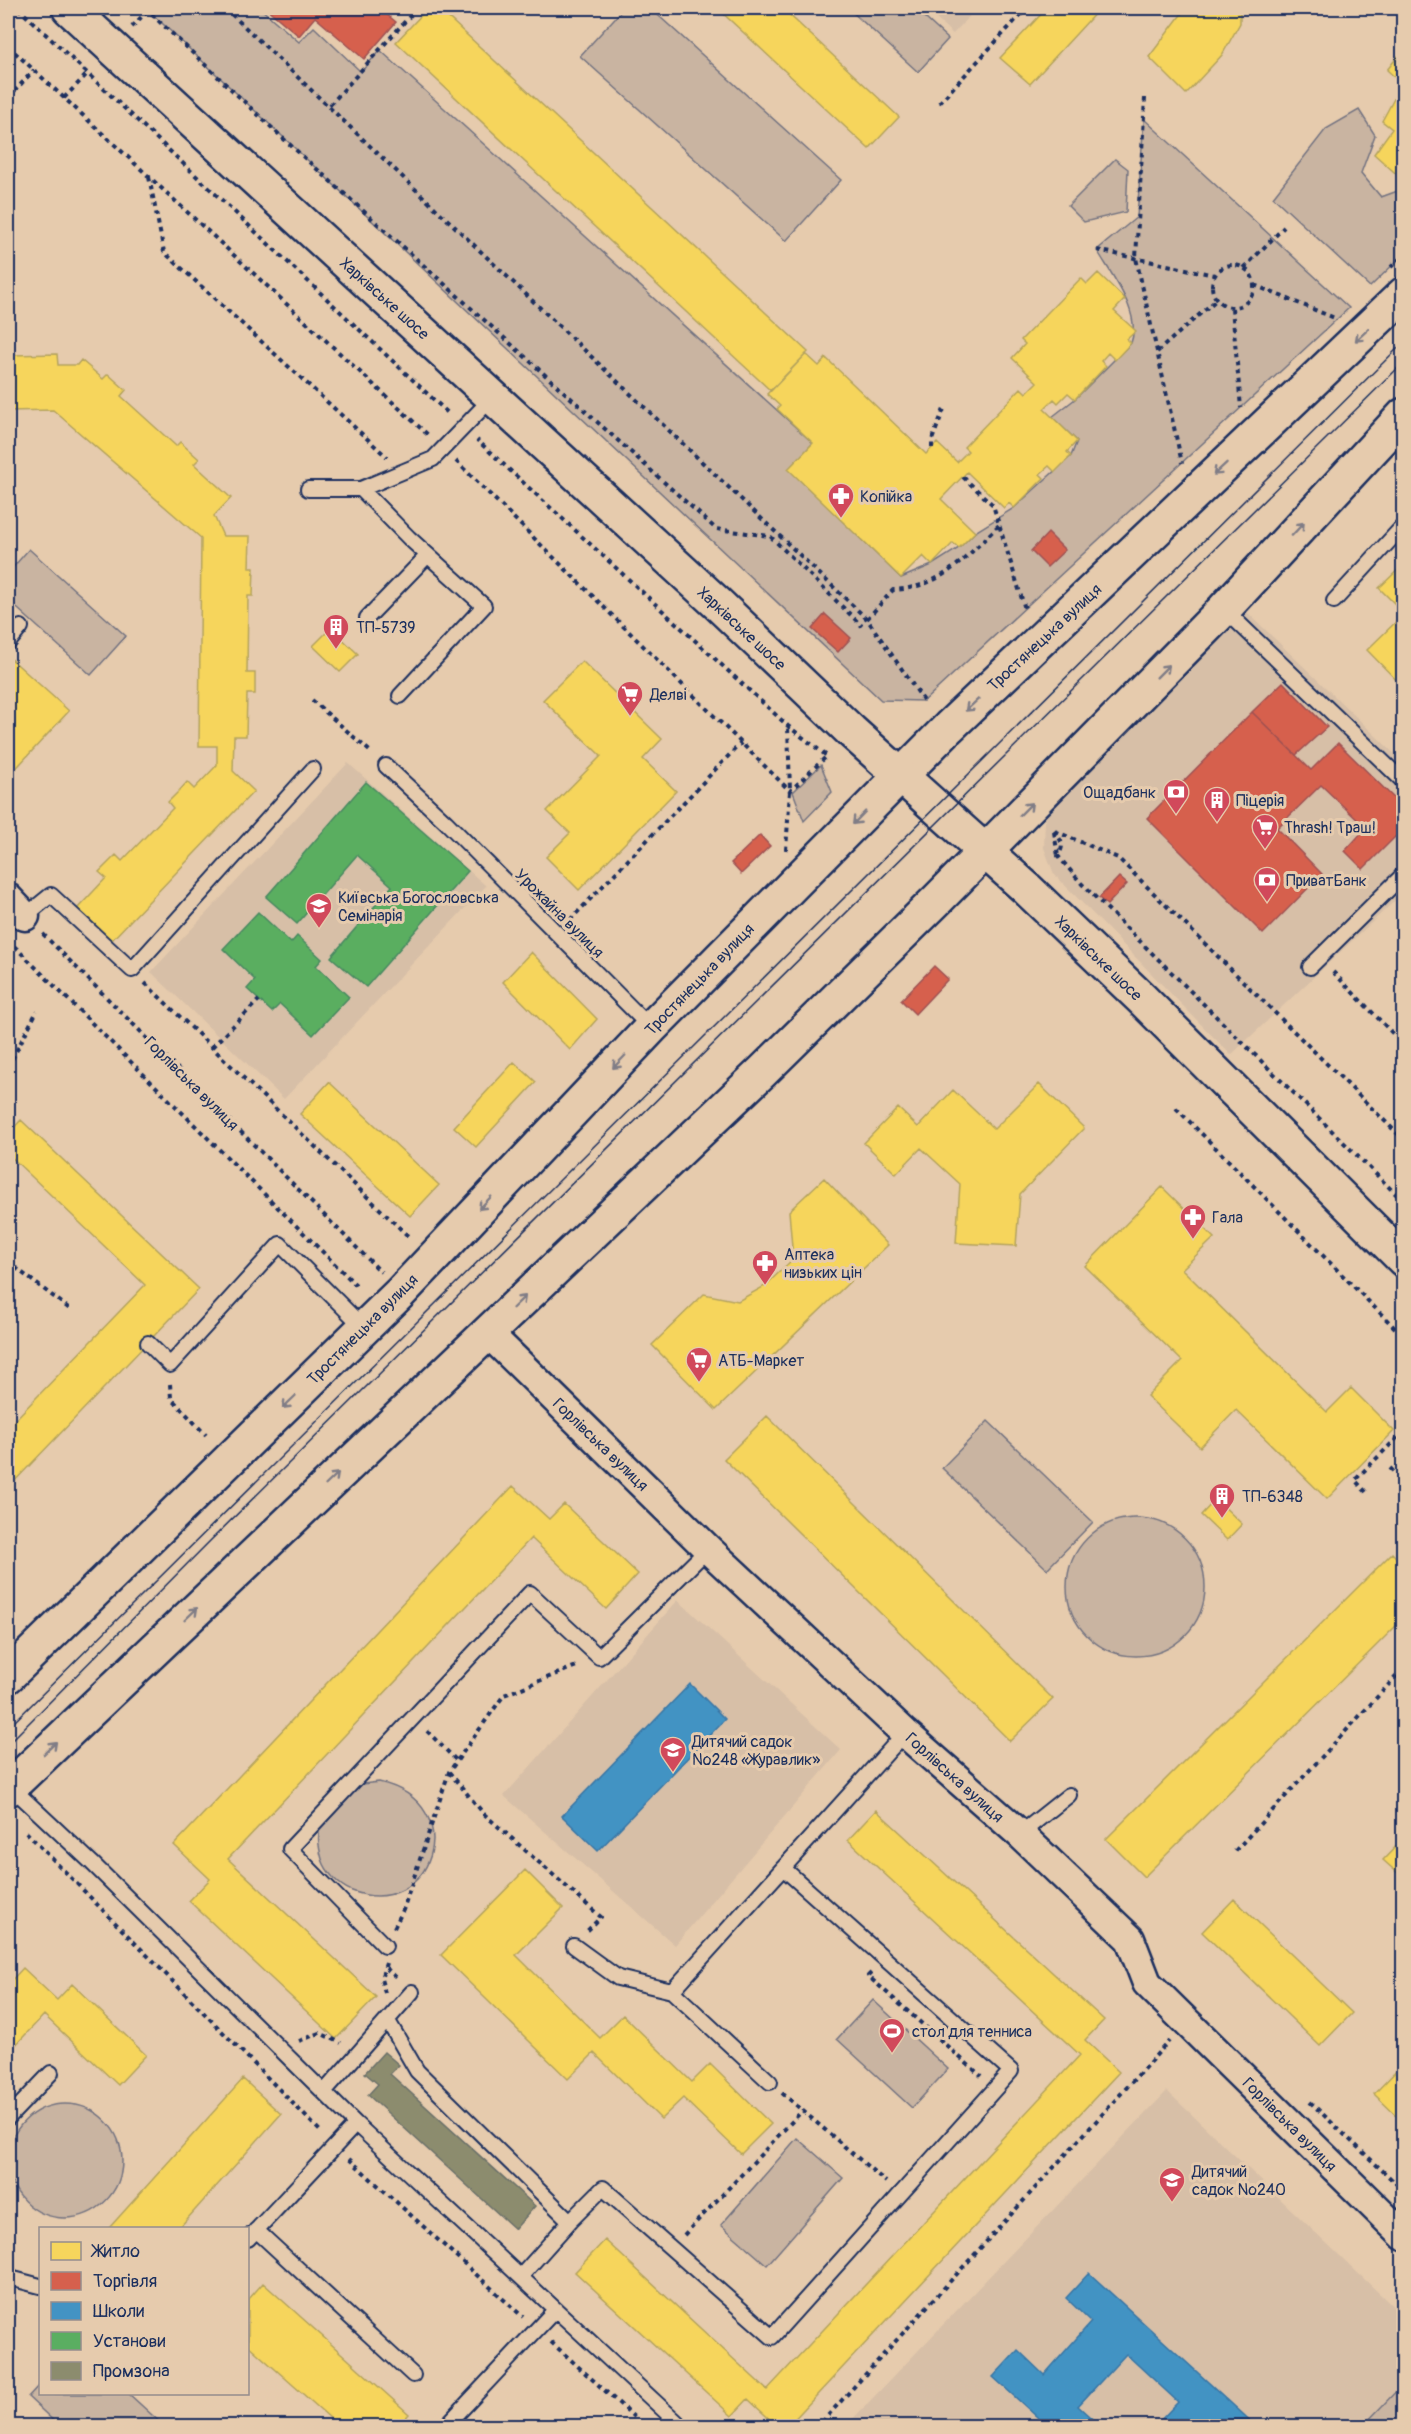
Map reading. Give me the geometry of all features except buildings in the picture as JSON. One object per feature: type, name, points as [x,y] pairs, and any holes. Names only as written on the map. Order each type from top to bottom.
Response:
[{"type":"main road","name":"Харківське шосе","points":[[74,9],[900,776],[985,850],[1140,998],[1404,1260]]},
{"type":"main road","name":"Тростянецька вулиця","points":[[8,1676],[364,1328],[651,1028],[900,776],[1404,294]]},
{"type":"main road","points":[[9,1787],[762,1072],[1224,609],[1404,415]]},
{"type":"street","name":"Горлівська вулиця","points":[[488,1332],[708,1549],[905,1733],[1020,1834],[1130,1939],[1148,1983],[1404,2236]]},
{"type":"lane","points":[[308,489],[361,489],[433,459],[493,397]]},
{"type":"lane","points":[[361,489],[484,606],[400,696]]},
{"type":"lane","points":[[1334,601],[1404,525]]},
{"type":"lane","points":[[367,618],[428,555]]},
{"type":"lane","points":[[1224,609],[1404,782]]},
{"type":"lane","points":[[8,643],[21,627]]},
{"type":"lane","name":"Урожайна вулиця","points":[[386,766],[446,822],[651,1028]]},
{"type":"lane","points":[[16,907],[51,895],[132,970],[313,770]]},
{"type":"lane","points":[[1314,962],[1404,874]]},
{"type":"lane","points":[[148,1343],[170,1365],[280,1244],[364,1328]]},
{"type":"lane","points":[[385,1946],[290,1849],[530,1593],[599,1657],[708,1549]]},
{"type":"lane","points":[[672,1990],[905,1733]]},
{"type":"lane","points":[[9,1787],[84,1855],[356,2124],[681,2427]]},
{"type":"lane","points":[[1020,1834],[1069,1795]]},
{"type":"lane","points":[[521,2276],[603,2188],[772,2337],[1011,2071],[783,1868]]},
{"type":"lane","points":[[574,1946],[618,1978],[672,1990],[770,2082]]},
{"type":"lane","points":[[324,2092],[412,1992]]},
{"type":"lane","points":[[388,2021],[417,2071],[570,2221]]},
{"type":"lane","points":[[8,2118],[51,2073]]},
{"type":"lane","points":[[356,2124],[252,2234],[413,2375]]},
{"type":"lane","points":[[8,2278],[39,2286]]},
{"type":"lane","points":[[447,2427],[555,2310]]},
{"type":"path","points":[[18,8],[463,428],[788,726],[827,756],[790,791]]},
{"type":"path","points":[[145,8],[295,150],[716,529],[770,536],[862,626]]},
{"type":"path","points":[[225,8],[330,105],[867,619],[924,701]]},
{"type":"path","points":[[330,105],[417,8]]},
{"type":"path","points":[[939,103],[1027,8]]},
{"type":"path","points":[[8,46],[444,450],[790,791]]},
{"type":"path","points":[[8,98],[34,70]]},
{"type":"path","points":[[64,98],[88,73]]},
{"type":"path","points":[[1145,98],[1136,258],[1182,463]]},
{"type":"path","points":[[148,176],[164,252],[403,472]]},
{"type":"path","points":[[1244,268],[1284,227]]},
{"type":"path","points":[[1097,250],[1214,275]]},
{"type":"path","points":[[1229,265],[1244,268],[1252,276],[1253,294],[1248,302],[1240,307],[1223,306],[1211,292],[1214,275],[1229,265]]},
{"type":"path","points":[[1254,285],[1337,318]]},
{"type":"path","points":[[1157,352],[1216,300]]},
{"type":"path","points":[[1232,308],[1241,409]]},
{"type":"path","points":[[932,448],[932,440],[944,409]]},
{"type":"path","points":[[963,477],[993,505],[1025,609]]},
{"type":"path","points":[[867,619],[892,590],[912,589],[951,571],[999,525]]},
{"type":"path","points":[[8,537],[11,565],[8,570]]},
{"type":"path","points":[[312,700],[386,766]]},
{"type":"path","points":[[786,850],[790,791],[788,726]]},
{"type":"path","points":[[557,933],[741,743]]},
{"type":"path","points":[[1404,1140],[1118,858],[1054,831],[1062,841],[1062,849],[1058,856],[1082,884],[1404,1202]]},
{"type":"path","name":"Горлівська вулиця","points":[[16,907],[376,1267]]},
{"type":"path","points":[[8,940],[356,1285]]},
{"type":"path","points":[[1314,962],[1404,1045]]},
{"type":"path","points":[[132,970],[408,1236]]},
{"type":"path","points":[[212,1047],[259,1000]]},
{"type":"path","points":[[8,1067],[37,1011]]},
{"type":"path","points":[[1176,1108],[1404,1337]]},
{"type":"path","points":[[8,1262],[71,1310]]},
{"type":"path","points":[[170,1365],[171,1398],[206,1435]]},
{"type":"path","points":[[1366,1492],[1356,1480],[1404,1431]]},
{"type":"path","points":[[1390,1468],[1404,1482]]},
{"type":"path","points":[[385,1946],[403,1910],[449,1772],[504,1695],[599,1657]]},
{"type":"path","points":[[1235,1851],[1404,1668]]},
{"type":"path","points":[[414,1717],[457,1761]]},
{"type":"path","points":[[449,1772],[484,1814],[601,1917],[574,1946]]},
{"type":"path","points":[[868,1976],[995,2088]]},
{"type":"path","points":[[818,2427],[1187,2022]]},
{"type":"path","points":[[279,2048],[320,2033],[342,2043]]},
{"type":"path","points":[[770,2082],[871,2168]]},
{"type":"path","points":[[691,2228],[802,2110]]},
{"type":"shaded area","points":[[146,8],[260,8],[299,42],[314,27],[361,72],[380,50],[813,443],[789,469],[901,578],[932,565],[959,548],[975,532],[1014,508],[1071,456],[1077,441],[1052,417],[1075,399],[1131,343],[1133,331],[1129,307],[1097,250],[1137,217],[1144,119],[1349,308],[924,701],[881,700]]},
{"type":"shaded area","points":[[624,8],[650,8],[841,180],[786,241],[580,56]]},
{"type":"shaded area","points":[[848,8],[914,8],[948,39],[918,72]]},
{"type":"shaded area","points":[[924,8],[977,8],[953,34]]},
{"type":"shaded area","points":[[1359,110],[1375,135],[1361,173],[1381,197],[1403,189],[1403,255],[1370,287],[1273,197],[1326,129]]},
{"type":"shaded area","points":[[1115,159],[1128,169],[1126,212],[1084,222],[1068,206]]},
{"type":"shaded area","points":[[29,549],[126,636],[91,675],[8,600],[8,573]]},
{"type":"shaded area","points":[[1247,612],[1403,762],[1403,893],[1231,1055],[1054,874],[1044,848],[1045,818],[1061,799]]},
{"type":"shaded area","name":"Київська Богословська Семінарія","points":[[348,763],[486,886],[284,1099],[151,972]]},
{"type":"shaded area","points":[[821,765],[832,792],[804,821],[793,792]]},
{"type":"shaded area","points":[[988,1421],[1093,1522],[1047,1569],[942,1468]]},
{"type":"shaded area","points":[[1136,1518],[1162,1523],[1185,1538],[1200,1561],[1205,1587],[1200,1613],[1185,1636],[1162,1651],[1136,1656],[1110,1651],[1087,1636],[1072,1613],[1067,1587],[1072,1561],[1087,1538],[1110,1523]]},
{"type":"shaded area","name":"Дитячий садок №248 «Журавлик»","points":[[678,1600],[841,1750],[675,1945],[504,1796]]},
{"type":"shaded area","points":[[379,1782],[408,1794],[426,1813],[433,1834],[430,1856],[420,1875],[403,1890],[380,1896],[352,1891],[338,1882],[324,1864],[319,1839],[322,1824],[352,1792],[360,1785]]},
{"type":"shaded area","name":"стол для тенниса","points":[[873,2000],[948,2069],[912,2108],[837,2039]]},
{"type":"shaded area","name":"Дитячий садок №240","points":[[1167,2091],[1403,2316],[1403,2426],[846,2426]]},
{"type":"shaded area","points":[[65,2104],[87,2108],[105,2121],[118,2139],[122,2161],[118,2183],[105,2201],[87,2214],[65,2218],[43,2214],[25,2201],[12,2183],[8,2161],[12,2139],[25,2121],[43,2108]]},
{"type":"shaded area","points":[[797,2138],[843,2178],[767,2265],[721,2225]]},
{"type":"shaded area","points":[[1403,2384],[1403,2426],[1363,2426]]},
{"type":"shaded area","points":[[39,2385],[39,2395],[130,2395],[164,2426],[59,2426],[28,2397]]},
{"type":"tram line","points":[[8,1728],[1404,342]]},
{"type":"tram line","points":[[8,1744],[211,1540],[1404,362]]},
{"type":"place","name":"Копійка","points":[[841,519]]},
{"type":"place","name":"ТП-5739","points":[[336,650]]},
{"type":"place","name":"Делві","points":[[630,717]]},
{"type":"place","name":"Ощадбанк","points":[[1176,815]]},
{"type":"place","name":"Піцерія","points":[[1217,823]]},
{"type":"place","name":"Thrash! Траш!","points":[[1265,850]]},
{"type":"place","name":"ПриватБанк","points":[[1267,903]]},
{"type":"place","name":"Київська Богословська Семінарія","points":[[319,929]]},
{"type":"place","name":"Гала","points":[[1193,1240]]},
{"type":"place","name":"Аптека низьких цін","points":[[765,1286]]},
{"type":"place","name":"АТБ-Маркет","points":[[699,1383]]},
{"type":"place","name":"ТП-6348","points":[[1222,1519]]},
{"type":"place","name":"Дитячий садок №248 «Журавлик»","points":[[673,1773]]},
{"type":"place","name":"стол для тенниса","points":[[892,2054]]},
{"type":"place","name":"Дитячий садок №240","points":[[1172,2203]]}]
